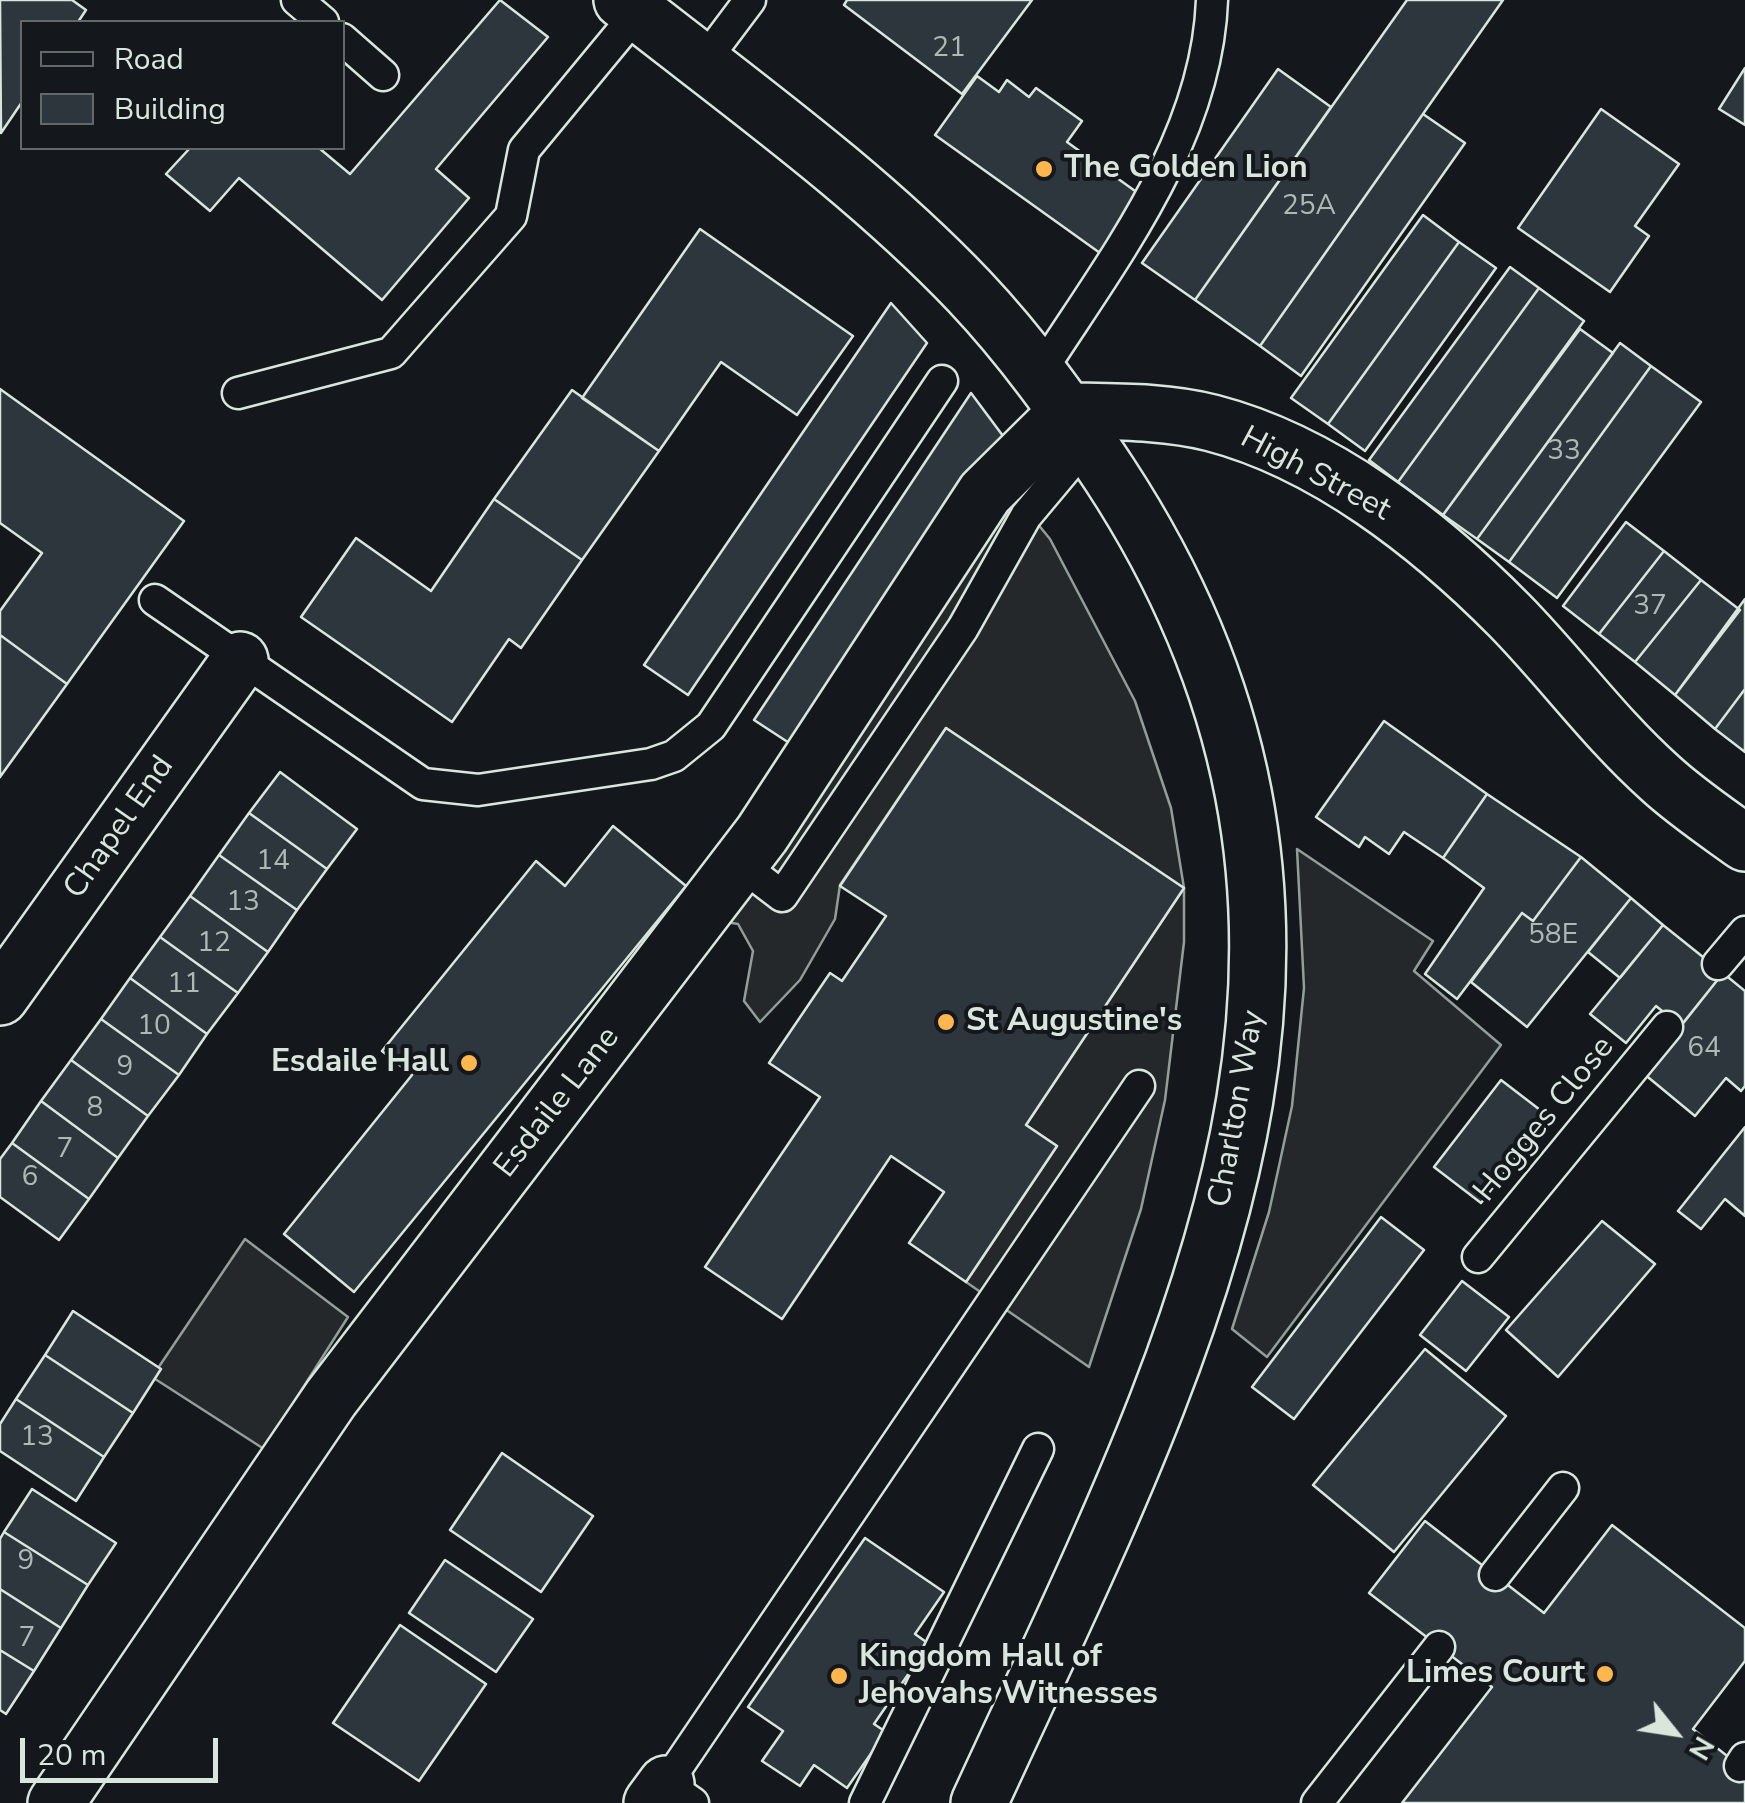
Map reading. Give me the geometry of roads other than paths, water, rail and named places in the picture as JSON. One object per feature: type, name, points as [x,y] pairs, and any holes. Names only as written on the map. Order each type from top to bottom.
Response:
[{"type":"street","points":[[630,6],[896,222],[970,292],[1065,409]]},
{"type":"street","name":"High Street","points":[[1065,409],[1209,422],[1260,438],[1355,490],[1397,518],[1508,614],[1662,780],[1745,842]]},
{"type":"street","name":"Esdaile Lane","points":[[56,1803],[331,1398],[740,864],[984,493],[1065,409]]},
{"type":"street","name":"Charlton Way","points":[[997,1788],[1182,1334],[1236,1154],[1252,1062],[1261,963],[1250,825],[1235,745],[1212,670],[1135,513],[1065,409]]},
{"type":"street","name":"Chapel End","points":[[0,997],[240,660]]},
{"type":"lane","points":[[297,0],[321,20]]},
{"type":"lane","points":[[702,64],[750,0]]},
{"type":"lane","points":[[1065,409],[1138,216],[1184,129],[1206,55],[1212,0]]},
{"type":"lane","points":[[238,392],[391,353],[511,216],[524,150],[630,6]]},
{"type":"lane","points":[[345,42],[384,75]]},
{"type":"lane","points":[[155,600],[401,771],[438,787],[478,790],[651,764],[674,756],[711,726],[942,380]]},
{"type":"lane","points":[[1718,964],[1745,932]]},
{"type":"lane","name":"Hogges Close","points":[[1478,1256],[1667,1027]]},
{"type":"lane","points":[[670,1797],[1139,1086]]},
{"type":"lane","points":[[865,1803],[1038,1449]]},
{"type":"lane","points":[[1495,1575],[1563,1488]]},
{"type":"lane","points":[[1317,1803],[1439,1647]]},
{"type":"place","name":"The Golden Lion","points":[[1044,169]]},
{"type":"place","name":"St Augustine's","points":[[946,1022]]},
{"type":"place","name":"Esdaile Hall","points":[[469,1063]]},
{"type":"place","name":"Limes Court","points":[[1605,1674]]},
{"type":"place","name":"Kingdom Hall of Jehovahs Witnesses","points":[[839,1676]]}]
